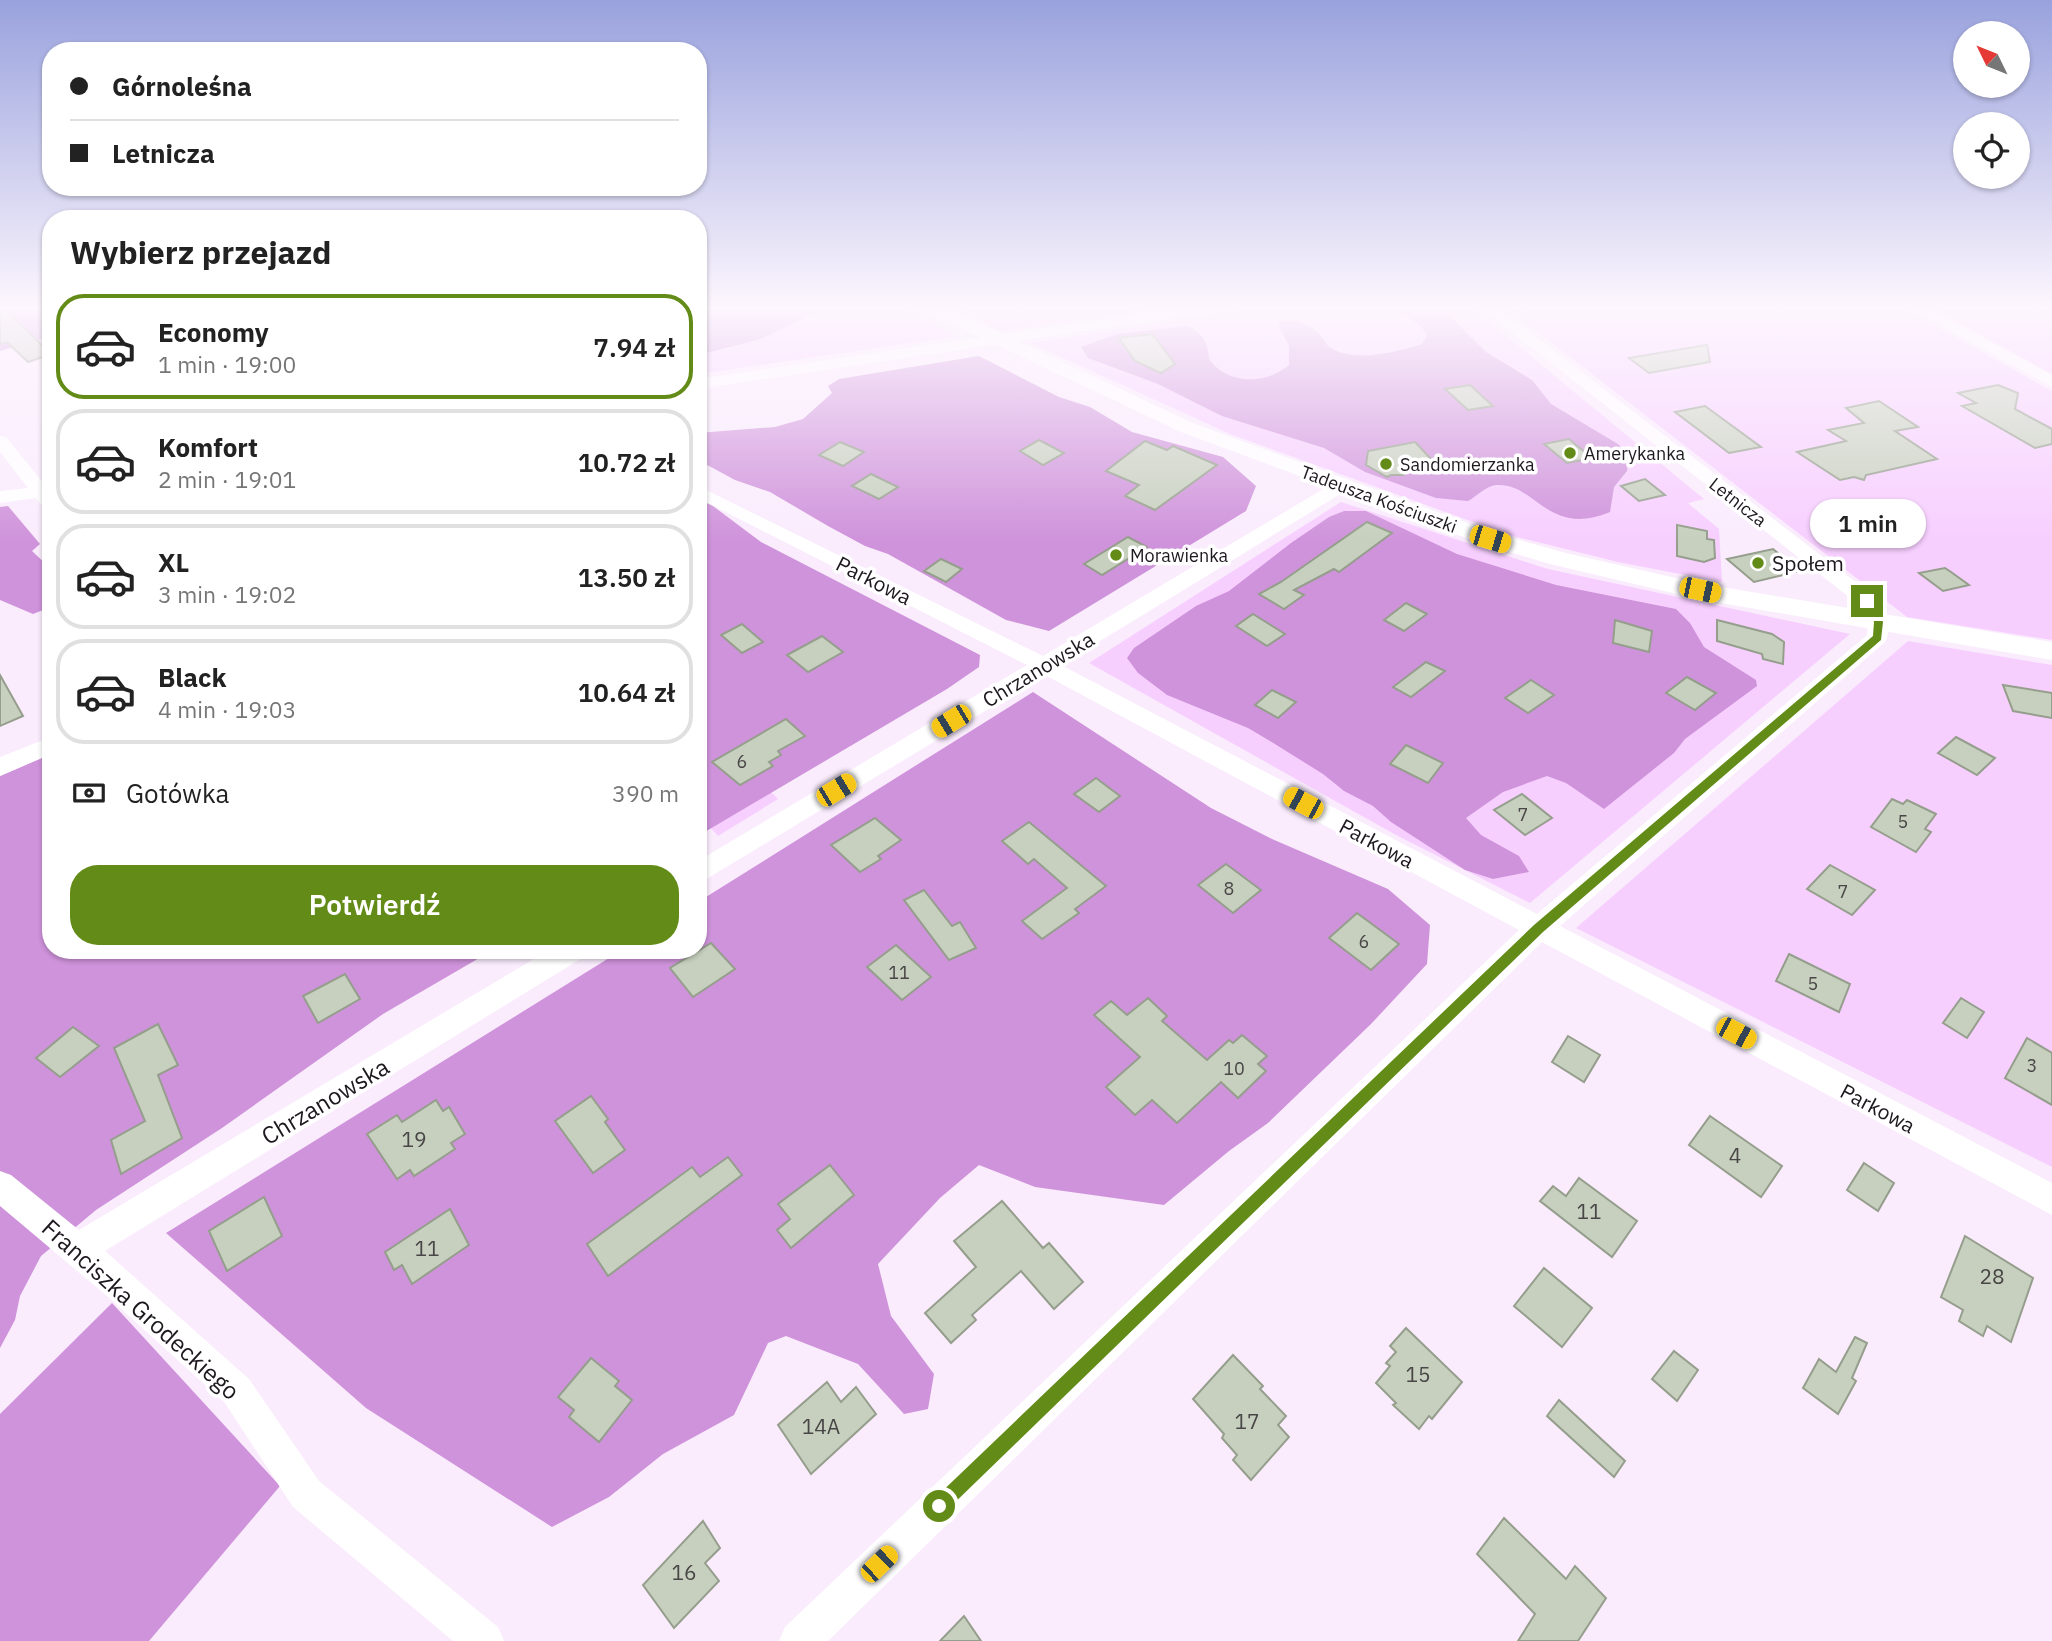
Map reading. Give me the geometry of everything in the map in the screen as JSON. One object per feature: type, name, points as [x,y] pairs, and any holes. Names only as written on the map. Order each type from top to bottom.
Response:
[{"type":"street","name":"Tadeusza Kościuszki","points":[[1099,387],[1188,428],[1534,553],[1727,595],[2052,651]]},
{"type":"street","name":"Letnicza","points":[[1590,387],[1867,601],[1878,622]]},
{"type":"street","points":[[0,442],[42,489]]},
{"type":"street","name":"Chrzanowska","points":[[707,869],[1341,485]]},
{"type":"street","points":[[0,497],[42,495]]},
{"type":"street","name":"Parkowa","points":[[707,496],[1044,665],[2052,1200]]},
{"type":"street","points":[[799,1641],[1538,929],[1878,638],[1878,622]]},
{"type":"street","points":[[0,767],[42,749]]},
{"type":"street","name":"Chrzanowska","points":[[77,1250],[557,959]]},
{"type":"street","name":"Franciszka Grodeckiego","points":[[0,1186],[119,1284],[237,1391],[306,1494],[484,1641]]},
{"type":"shaded area","points":[[828,387],[1039,387],[1059,397],[1090,407],[1132,432],[1223,457],[1256,486],[1246,511],[1049,631],[1006,620],[888,554],[865,546],[828,526],[770,492],[735,480],[707,465],[707,432],[775,427],[803,419],[832,393]]},
{"type":"shaded area","points":[[1126,387],[1568,387],[1704,499],[1688,503],[1719,529],[1722,582],[1618,562],[1509,535],[1230,434]]},
{"type":"shaded area","points":[[1163,387],[1537,387],[1551,404],[1618,444],[1628,456],[1627,471],[1614,487],[1610,512],[1589,518],[1571,518],[1557,514],[1510,486],[1492,486],[1468,501],[1436,498],[1365,472],[1324,448],[1222,416]]},
{"type":"shaded area","points":[[1608,387],[2044,387],[2052,391],[2052,640],[1907,617]]},
{"type":"shaded area","points":[[1341,502],[1548,569],[1850,634],[1530,903],[1396,835],[1089,663]]},
{"type":"shaded area","points":[[707,503],[761,542],[980,655],[979,667],[947,689],[707,831]]},
{"type":"shaded area","points":[[8,506],[40,544],[32,551],[42,560],[42,610],[33,614],[0,600],[0,507]]},
{"type":"shaded area","points":[[1344,511],[1366,511],[1457,554],[1556,585],[1676,609],[1690,623],[1704,647],[1756,680],[1757,686],[1685,739],[1674,753],[1604,809],[1566,783],[1547,776],[1503,792],[1466,818],[1481,835],[1519,856],[1529,872],[1493,879],[1465,870],[1391,822],[1373,806],[1344,791],[1323,774],[1248,728],[1167,695],[1138,673],[1127,658],[1134,648],[1196,606],[1229,591],[1291,543],[1329,517]]},
{"type":"shaded area","points":[[1908,641],[2052,665],[2052,1167],[1576,928]]},
{"type":"shaded area","points":[[1033,692],[1211,808],[1272,839],[1388,889],[1430,925],[1427,964],[1371,1024],[1268,1123],[1229,1151],[1164,1205],[1035,1187],[979,1165],[940,1198],[878,1264],[891,1316],[934,1374],[928,1409],[904,1414],[858,1364],[786,1336],[768,1343],[734,1415],[663,1454],[609,1497],[552,1527],[366,1408],[166,1233],[607,959],[707,959],[707,896]]},
{"type":"shaded area","points":[[42,758],[42,959],[478,959],[383,1014],[222,1128],[96,1210],[41,1256],[20,1296],[15,1320],[0,1348],[0,776]]},
{"type":"shaded area","points":[[707,771],[766,787],[778,799],[718,836],[707,824]]},
{"type":"shaded area","points":[[112,1303],[280,1486],[149,1641],[0,1641],[0,1414]]},
{"type":"building","points":[[1472,387],[1493,406],[1468,410],[1445,389]]},
{"type":"building","points":[[2002,387],[2018,393],[2015,409],[2052,429],[2052,444],[2035,448],[1962,406],[1976,403],[1958,393]]},
{"type":"building","points":[[1879,401],[1918,427],[1895,431],[1937,459],[1866,475],[1864,480],[1854,477],[1840,480],[1797,452],[1846,441],[1828,430],[1864,423],[1846,408]]},
{"type":"building","points":[[1705,406],[1761,447],[1729,453],[1675,412]]},
{"type":"building","name":"Amerykanka","points":[[1569,439],[1592,458],[1567,463],[1544,444]]},
{"type":"building","points":[[1039,440],[1064,453],[1043,465],[1020,451]]},
{"type":"building","points":[[1145,441],[1167,450],[1173,446],[1217,465],[1155,510],[1125,496],[1139,485],[1106,471]]},
{"type":"building","points":[[840,442],[864,452],[843,466],[819,455]]},
{"type":"building","points":[[1415,442],[1433,461],[1407,465],[1404,475],[1387,477],[1366,465],[1368,451]]},
{"type":"building","points":[[871,474],[898,487],[879,499],[852,486]]},
{"type":"building","points":[[1645,479],[1665,495],[1639,501],[1621,486]]},
{"type":"building","points":[[1367,522],[1392,533],[1339,572],[1334,569],[1294,590],[1304,595],[1284,609],[1259,594],[1281,582]]},
{"type":"building","points":[[1677,525],[1707,531],[1707,539],[1714,540],[1715,558],[1704,562],[1677,556]]},
{"type":"building","name":"Morawienka","points":[[1128,537],[1147,547],[1102,575],[1084,564]]},
{"type":"building","points":[[1773,549],[1800,571],[1754,582],[1727,559]]},
{"type":"building","points":[[941,559],[962,569],[946,582],[924,571]]},
{"type":"building","points":[[1945,568],[1969,585],[1943,591],[1919,573]]},
{"type":"building","points":[[1406,603],[1427,614],[1404,631],[1384,620]]},
{"type":"building","points":[[1253,614],[1285,634],[1267,646],[1236,626]]},
{"type":"building","points":[[1615,620],[1652,631],[1649,652],[1613,643]]},
{"type":"building","points":[[1717,620],[1772,634],[1784,642],[1783,664],[1763,659],[1762,654],[1717,641]]},
{"type":"building","points":[[742,624],[763,642],[742,653],[721,635]]},
{"type":"building","points":[[822,636],[843,652],[808,672],[787,655]]},
{"type":"building","points":[[1426,662],[1445,671],[1411,697],[1393,687]]},
{"type":"building","points":[[0,675],[23,716],[0,726]]},
{"type":"building","points":[[1687,677],[1716,693],[1695,710],[1666,693]]},
{"type":"building","points":[[1531,680],[1554,695],[1528,713],[1505,698]]},
{"type":"building","points":[[2003,685],[2052,693],[2052,718],[2013,711]]},
{"type":"building","points":[[1272,690],[1296,702],[1278,718],[1255,705]]},
{"type":"building","points":[[786,719],[805,736],[778,751],[781,755],[769,762],[773,766],[740,785],[712,762]]},
{"type":"building","points":[[1956,737],[1995,758],[1977,775],[1938,753]]},
{"type":"building","points":[[1406,745],[1443,763],[1428,783],[1390,764]]},
{"type":"building","points":[[1096,778],[1120,796],[1099,812],[1074,794]]},
{"type":"building","points":[[1522,794],[1552,818],[1525,835],[1494,810]]},
{"type":"building","points":[[1892,799],[1903,804],[1907,800],[1936,814],[1925,829],[1931,832],[1916,852],[1871,827]]},
{"type":"building","points":[[875,818],[901,840],[878,856],[881,859],[860,872],[831,845]]},
{"type":"building","points":[[1029,822],[1106,886],[1075,909],[1079,913],[1042,939],[1022,921],[1067,888],[1034,859],[1028,864],[1002,841]]},
{"type":"building","points":[[1226,864],[1261,890],[1233,913],[1198,885]]},
{"type":"building","points":[[1830,865],[1875,890],[1852,915],[1807,889]]},
{"type":"building","points":[[924,890],[952,926],[960,922],[976,948],[949,960],[904,900]]},
{"type":"building","points":[[1357,913],[1399,944],[1371,970],[1329,938]]},
{"type":"building","points":[[711,943],[735,969],[693,997],[670,968],[685,959],[707,959],[707,945]]},
{"type":"building","points":[[896,945],[931,977],[902,1000],[867,967]]},
{"type":"building","points":[[1789,954],[1850,984],[1839,1012],[1776,981]]},
{"type":"building","points":[[345,974],[360,999],[318,1023],[303,996]]},
{"type":"building","points":[[1148,998],[1167,1016],[1162,1021],[1207,1060],[1229,1040],[1233,1043],[1242,1035],[1267,1056],[1258,1064],[1266,1071],[1238,1098],[1221,1082],[1177,1123],[1152,1100],[1135,1115],[1106,1087],[1140,1057],[1094,1015],[1111,1001],[1127,1015]]},
{"type":"building","points":[[1961,998],[1984,1012],[1967,1038],[1943,1023]]},
{"type":"building","points":[[158,1024],[178,1065],[158,1075],[182,1138],[121,1174],[111,1140],[145,1121],[114,1048]]},
{"type":"building","points":[[73,1027],[99,1046],[60,1077],[36,1058]]},
{"type":"building","points":[[1568,1036],[1600,1055],[1584,1082],[1552,1062]]},
{"type":"building","points":[[2027,1038],[2052,1053],[2052,1105],[2005,1078]]},
{"type":"building","points":[[591,1096],[608,1119],[605,1122],[625,1150],[593,1173],[555,1121]]},
{"type":"building","points":[[436,1100],[443,1111],[449,1107],[465,1134],[451,1143],[455,1149],[414,1176],[410,1170],[397,1179],[367,1134],[397,1115],[402,1122]]},
{"type":"building","points":[[1710,1116],[1782,1166],[1761,1197],[1689,1145]]},
{"type":"building","points":[[728,1157],[742,1175],[608,1276],[587,1244],[692,1167],[700,1177]]},
{"type":"building","points":[[1864,1163],[1894,1183],[1878,1211],[1847,1190]]},
{"type":"building","points":[[830,1165],[854,1195],[791,1248],[777,1230],[790,1219],[778,1204]]},
{"type":"building","points":[[1579,1178],[1637,1221],[1612,1257],[1540,1201],[1553,1186],[1566,1196]]},
{"type":"building","points":[[264,1197],[282,1236],[227,1271],[209,1231]]},
{"type":"building","points":[[1002,1201],[1043,1248],[1049,1243],[1083,1282],[1054,1309],[1021,1271],[972,1315],[976,1320],[951,1343],[925,1313],[976,1267],[954,1241]]},
{"type":"building","points":[[450,1209],[469,1245],[412,1284],[402,1265],[394,1270],[385,1252]]},
{"type":"building","points":[[1965,1236],[2033,1278],[2011,1342],[1987,1326],[1983,1336],[1959,1321],[1963,1310],[1941,1297]]},
{"type":"building","points":[[1544,1268],[1592,1308],[1562,1347],[1514,1306]]},
{"type":"building","points":[[1406,1328],[1462,1382],[1432,1419],[1429,1416],[1419,1429],[1393,1405],[1396,1403],[1376,1383],[1390,1366],[1386,1363],[1396,1352],[1390,1346]]},
{"type":"building","points":[[1855,1337],[1867,1343],[1852,1378],[1856,1381],[1838,1414],[1803,1388],[1819,1359],[1836,1372]]},
{"type":"building","points":[[1674,1351],[1698,1370],[1677,1401],[1652,1379]]},
{"type":"building","points":[[1233,1355],[1263,1386],[1260,1389],[1286,1416],[1278,1425],[1289,1437],[1251,1480],[1233,1460],[1237,1455],[1222,1438],[1224,1434],[1193,1399]]},
{"type":"building","points":[[591,1358],[619,1381],[615,1386],[632,1400],[599,1442],[569,1417],[574,1410],[558,1397]]},
{"type":"building","points":[[827,1382],[841,1402],[856,1387],[876,1414],[811,1474],[778,1425]]},
{"type":"building","points":[[1559,1400],[1625,1461],[1614,1477],[1547,1416]]},
{"type":"building","points":[[1504,1518],[1566,1579],[1575,1566],[1606,1598],[1578,1641],[1518,1641],[1535,1614],[1477,1554]]},
{"type":"building","points":[[703,1521],[720,1548],[705,1563],[719,1581],[674,1628],[643,1585]]},
{"type":"building","points":[[964,1616],[981,1641],[940,1641]]},
{"type":"place","name":"Amerykanka","points":[[1570,453]]},
{"type":"place","name":"Sandomierzanka","points":[[1386,464]]},
{"type":"place","name":"Morawienka","points":[[1116,555]]},
{"type":"place","name":"Społem","points":[[1758,563]]},
{"type":"route","points":[[939,1506],[1538,929],[1878,638],[1878,622],[1867,601]]}]
